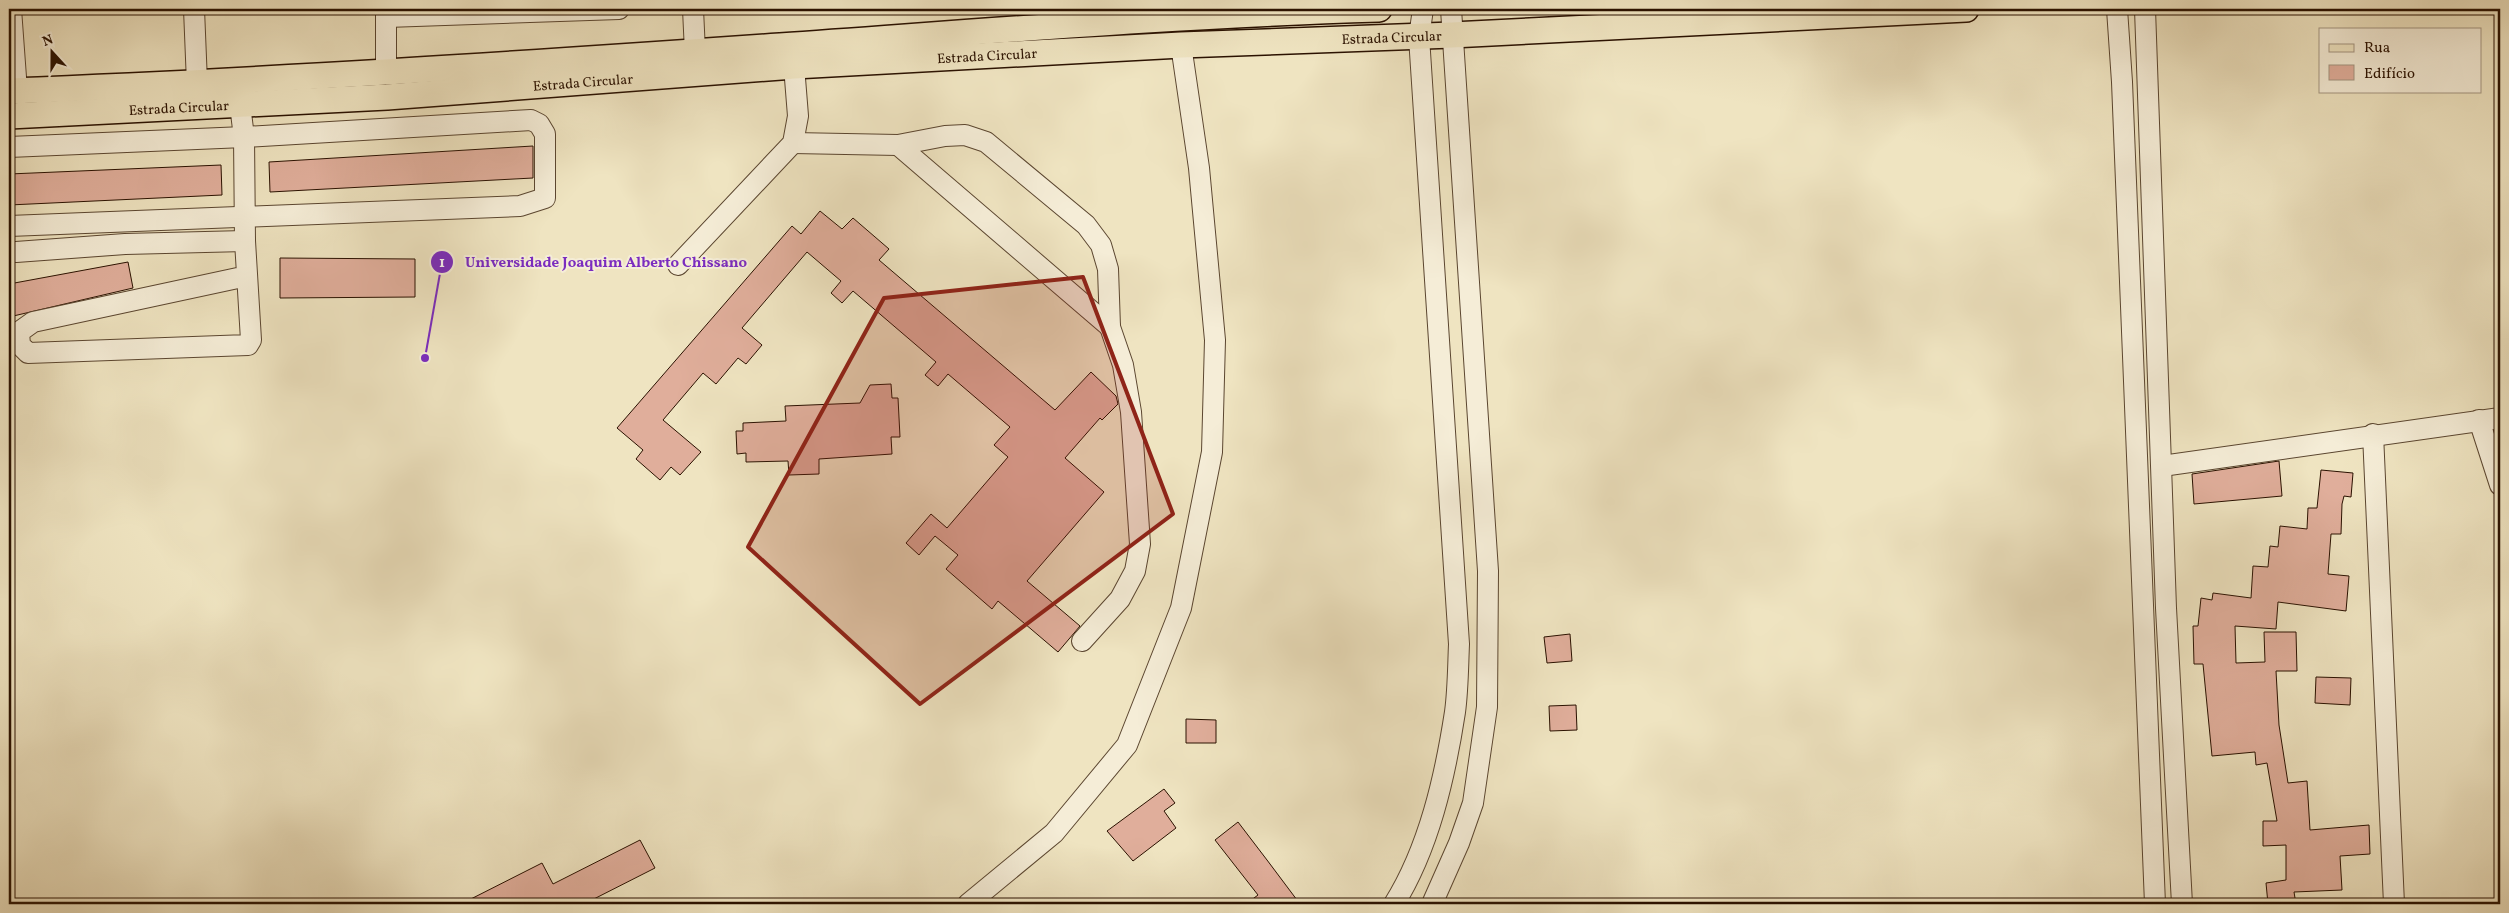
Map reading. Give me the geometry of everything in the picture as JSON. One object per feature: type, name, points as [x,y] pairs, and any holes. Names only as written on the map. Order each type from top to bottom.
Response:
[{"type":"main road","points":[[13,91],[197,83],[695,52],[1237,11],[1378,9]]},
{"type":"main road","name":"Estrada Circular","points":[[9,116],[386,97],[794,66],[1181,45],[1419,37],[1966,9]]},
{"type":"street","points":[[11,9],[13,91]]},
{"type":"street","points":[[194,9],[197,83]]},
{"type":"street","points":[[386,71],[387,13],[619,9]]},
{"type":"street","points":[[693,9],[695,52]]},
{"type":"street","points":[[1394,904],[1425,837],[1442,778],[1455,711],[1459,644],[1419,37],[1423,9]]},
{"type":"street","points":[[1432,904],[1459,843],[1472,803],[1487,707],[1488,571],[1450,9]]},
{"type":"street","points":[[2117,9],[2155,904]]},
{"type":"street","points":[[2145,9],[2172,740],[2182,904]]},
{"type":"street","points":[[968,904],[1054,833],[1126,745],[1181,608],[1212,452],[1215,340],[1199,168],[1181,45]]},
{"type":"street","points":[[678,266],[793,143],[798,116],[794,66]]},
{"type":"street","points":[[240,105],[244,136],[245,241],[251,340],[248,345],[28,353],[20,345],[19,332],[34,322],[247,276]]},
{"type":"street","points":[[9,147],[531,120],[539,124],[544,134],[545,198],[520,206],[9,226]]},
{"type":"street","points":[[793,143],[898,145],[945,136],[965,135],[986,142],[1086,226],[1101,245],[1108,270],[1110,326],[1123,365],[1131,412],[1140,544],[1135,571],[1120,599],[1082,641]]},
{"type":"street","points":[[898,145],[1110,326]]},
{"type":"street","points":[[16,252],[125,244],[245,241]]},
{"type":"street","points":[[2162,466],[2373,434],[2500,418]]},
{"type":"street","points":[[2479,420],[2500,485]]},
{"type":"street","points":[[2373,434],[2394,904]]},
{"type":"highlighted area","points":[[1083,277],[1173,514],[920,704],[748,547],[884,298]]},
{"type":"building","points":[[533,146],[533,178],[270,192],[269,162]]},
{"type":"building","points":[[221,165],[222,195],[9,205],[9,174]]},
{"type":"building","points":[[820,211],[842,229],[853,218],[889,249],[879,260],[1055,410],[1091,372],[1116,396],[1118,404],[1102,420],[1100,418],[1065,458],[1104,492],[1027,581],[1080,626],[1058,652],[998,601],[992,609],[946,569],[958,555],[935,536],[919,555],[906,543],[931,514],[947,528],[1008,457],[994,445],[1010,427],[948,374],[938,386],[925,375],[936,362],[853,291],[842,303],[831,293],[841,281],[807,252],[742,328],[762,345],[746,364],[738,358],[716,384],[703,373],[663,420],[701,452],[680,475],[671,467],[660,480],[636,459],[643,450],[617,428],[792,226],[801,234]]},
{"type":"building","points":[[280,258],[415,259],[415,297],[280,298]]},
{"type":"building","points":[[128,262],[133,288],[9,317],[9,284]]},
{"type":"building","points":[[891,384],[892,398],[898,398],[900,437],[891,437],[892,454],[819,459],[819,474],[789,475],[788,461],[746,462],[746,453],[737,454],[736,431],[743,431],[743,423],[786,421],[785,406],[860,403],[870,385]]},
{"type":"building","points":[[2279,461],[2282,496],[2194,504],[2192,474]]},
{"type":"building","points":[[2321,470],[2353,473],[2351,497],[2344,496],[2342,504],[2341,534],[2331,534],[2328,574],[2349,576],[2346,611],[2278,602],[2276,629],[2235,626],[2236,663],[2265,662],[2264,632],[2296,632],[2297,671],[2276,671],[2279,725],[2288,783],[2307,781],[2310,830],[2369,825],[2370,854],[2340,856],[2342,890],[2294,892],[2296,904],[2268,904],[2266,883],[2286,880],[2286,845],[2263,846],[2263,821],[2277,821],[2267,763],[2256,765],[2255,752],[2212,756],[2203,664],[2194,664],[2193,626],[2198,626],[2201,598],[2212,600],[2213,593],[2251,598],[2253,566],[2268,567],[2270,546],[2278,547],[2280,526],[2307,529],[2308,508],[2317,508]]},
{"type":"building","points":[[1570,634],[1572,661],[1547,663],[1544,637]]},
{"type":"building","points":[[2316,677],[2351,678],[2350,705],[2315,703]]},
{"type":"building","points":[[1576,705],[1577,730],[1550,731],[1549,706]]},
{"type":"building","points":[[1186,719],[1216,720],[1216,743],[1186,743]]},
{"type":"building","points":[[1164,789],[1175,803],[1164,811],[1176,828],[1133,861],[1107,831]]},
{"type":"building","points":[[1238,822],[1300,904],[1246,904],[1258,895],[1215,840]]},
{"type":"building","points":[[640,840],[655,868],[584,904],[461,904],[542,863],[553,884]]},
{"type":"place","name":"Universidade Joaquim Alberto Chissano","points":[[425,358]]}]
